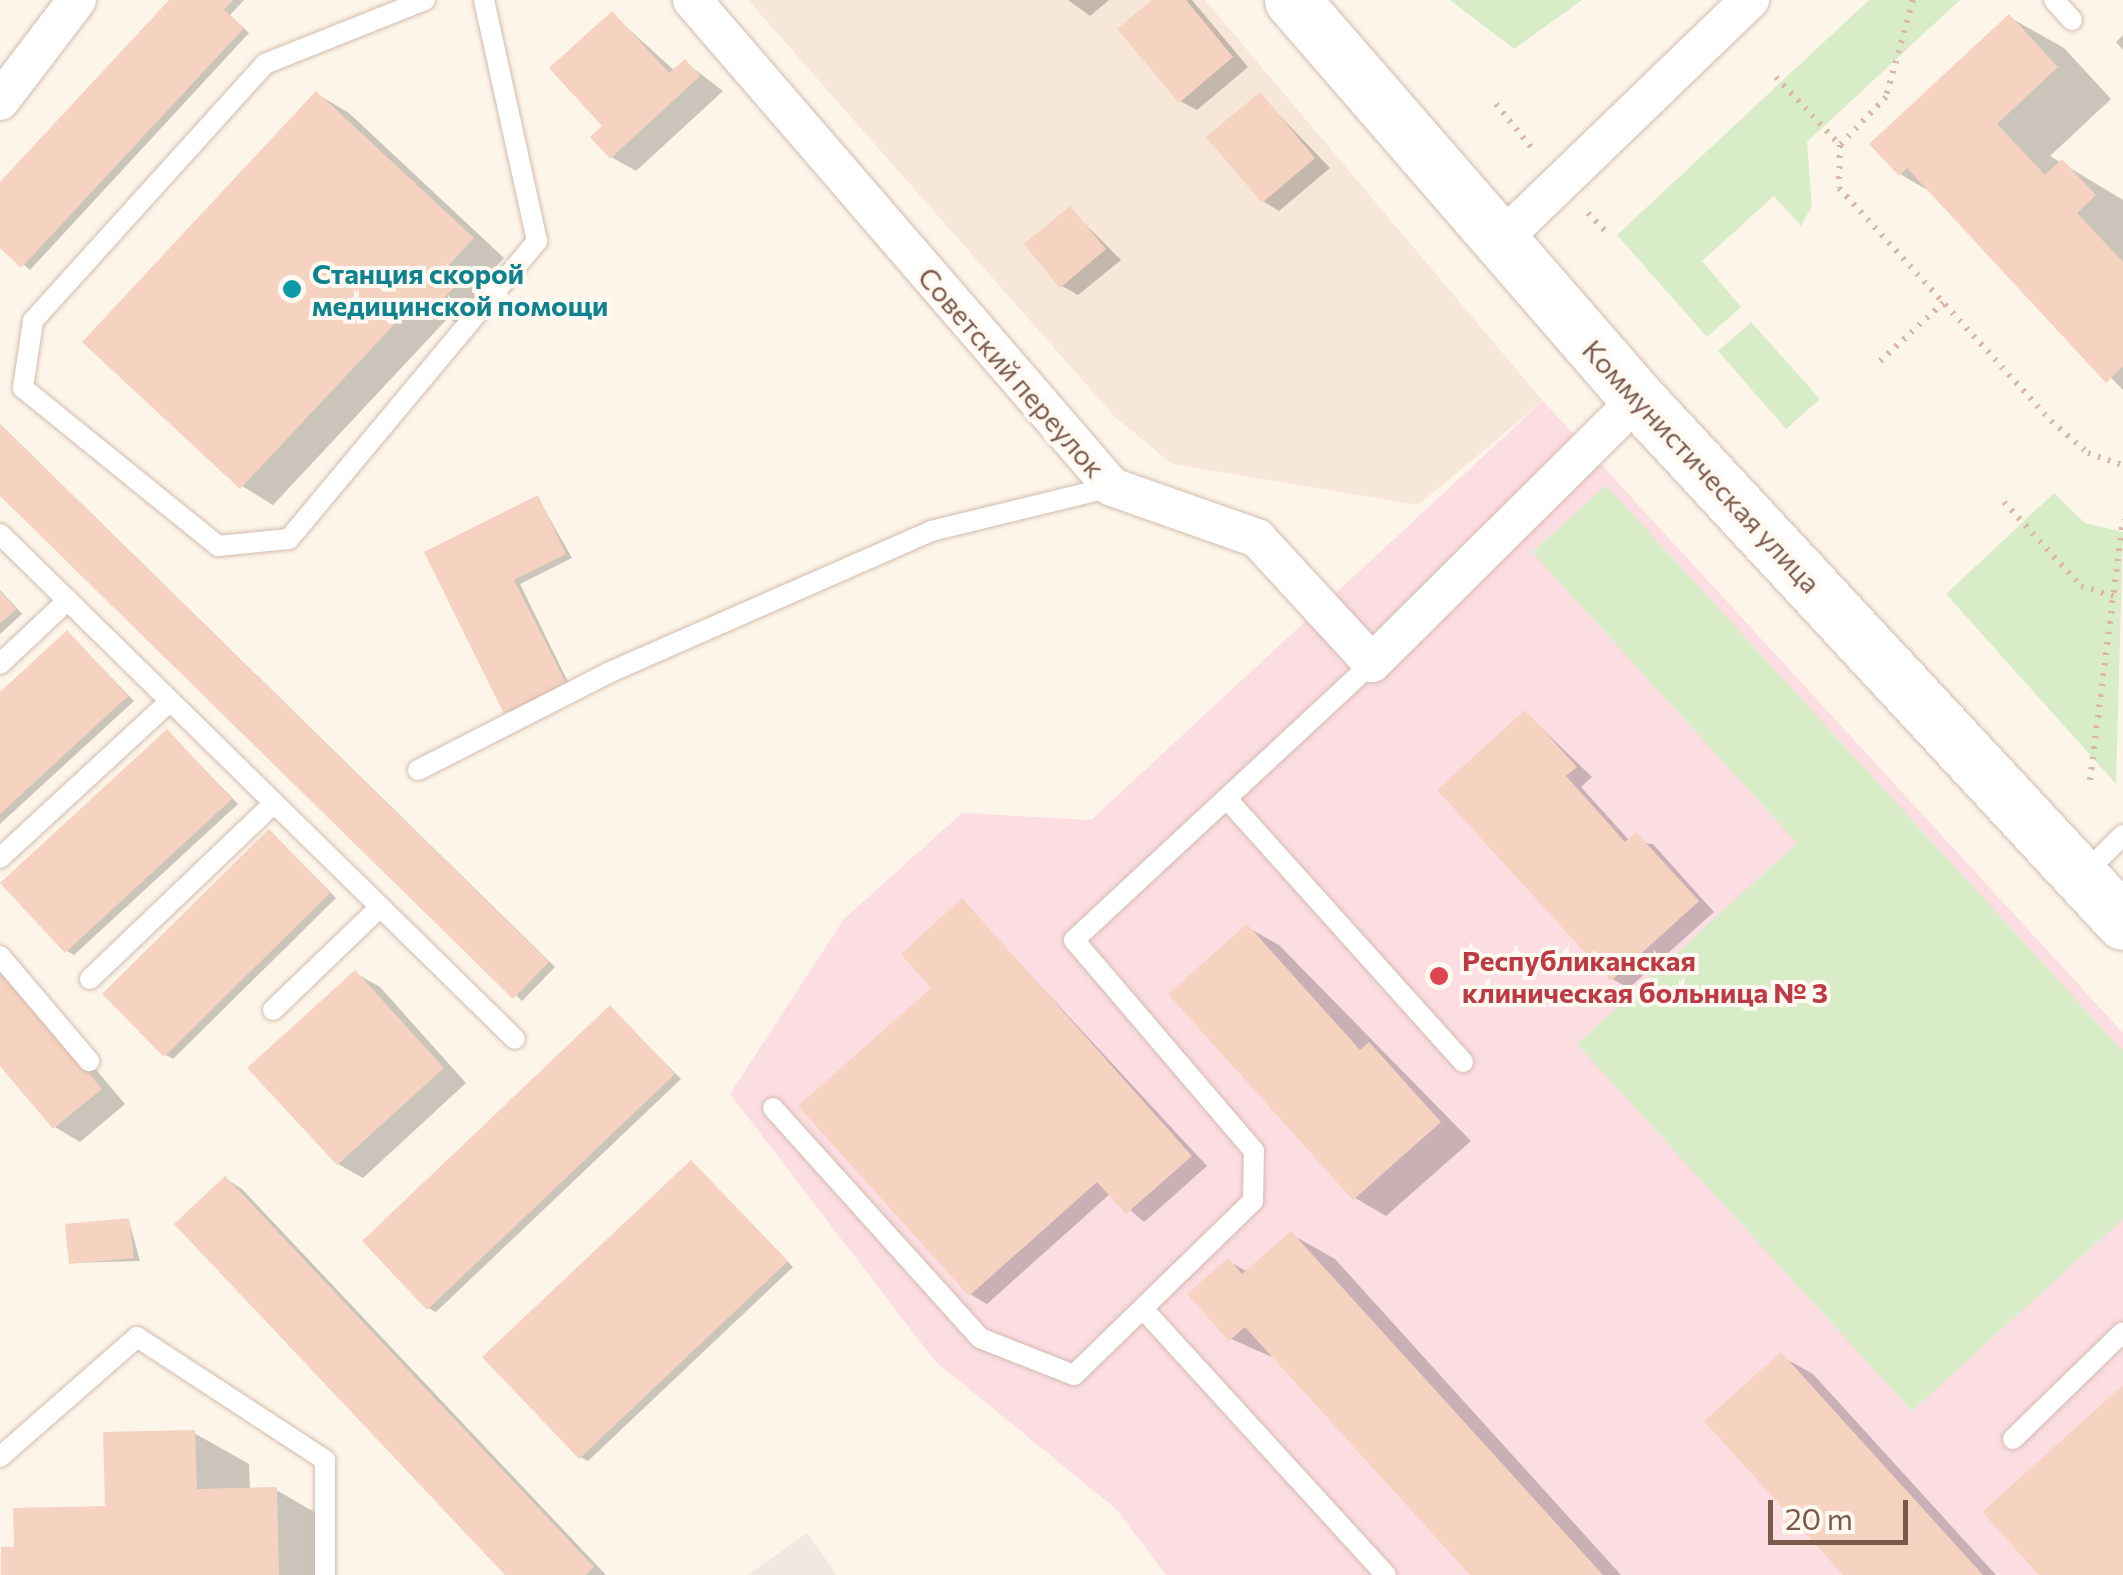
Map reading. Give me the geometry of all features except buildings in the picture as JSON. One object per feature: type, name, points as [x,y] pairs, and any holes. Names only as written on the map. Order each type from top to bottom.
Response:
[{"type":"main road","name":"Коммунистическая улица","points":[[1292,0],[1638,398],[2123,922]]},
{"type":"street","points":[[0,101],[77,0]]},
{"type":"street","name":"Советский переулок","points":[[692,0],[1112,487],[1257,538],[1372,663]]},
{"type":"street","points":[[1499,242],[1750,0]]},
{"type":"street","points":[[1372,663],[1638,398]]},
{"type":"lane","points":[[425,0],[265,64],[33,321],[23,388],[218,546],[289,539],[536,241],[484,0]]},
{"type":"lane","points":[[2054,0],[2072,20]]},
{"type":"lane","points":[[418,770],[608,673],[931,531],[1112,487]]},
{"type":"lane","points":[[0,534],[515,1040]]},
{"type":"lane","points":[[0,664],[68,600]]},
{"type":"lane","points":[[773,1108],[980,1338],[1074,1375],[1253,1201],[1254,1151],[1074,940],[1372,663]]},
{"type":"lane","points":[[0,858],[170,701]]},
{"type":"lane","points":[[1228,800],[1464,1062]]},
{"type":"lane","points":[[90,979],[274,803]]},
{"type":"lane","points":[[2081,876],[2123,835]]},
{"type":"lane","points":[[273,1010],[380,906]]},
{"type":"lane","points":[[0,956],[89,1060]]},
{"type":"lane","points":[[1142,1309],[1386,1575]]},
{"type":"lane","points":[[2013,1438],[2123,1332]]},
{"type":"lane","points":[[0,1457],[137,1337],[325,1460],[325,1575]]},
{"type":"path","points":[[1913,0],[1886,97],[1840,146],[1839,188],[2051,420],[2088,453],[2123,465]]},
{"type":"path","points":[[1776,77],[1840,146]]},
{"type":"path","points":[[1880,361],[1944,303]]},
{"type":"path","points":[[2004,502],[2081,586],[2118,597]]},
{"type":"path","points":[[2090,780],[2118,597],[2123,519]]},
{"type":"shaded area","points":[[748,0],[1205,0],[1543,401],[1418,505],[1172,464],[1114,416]]},
{"type":"shaded area","name":"Республиканская клиническая больница № 3","points":[[1543,401],[2123,1033],[2123,1575],[1166,1575],[1116,1509],[935,1361],[730,1094],[844,919],[962,813],[1091,820]]},
{"type":"shaded area","points":[[807,1533],[837,1575],[748,1575]]},
{"type":"green space","points":[[1450,0],[1582,0],[1514,49]]},
{"type":"green space","points":[[1869,0],[1960,0],[1807,142],[1812,206],[1801,226],[1774,196],[1702,261],[1741,307],[1707,337],[1617,235]]},
{"type":"green space","points":[[1751,322],[1820,399],[1786,429],[1718,351]]},
{"type":"green space","points":[[1606,485],[2123,1051],[2123,1219],[1912,1411],[1577,1044],[1797,843],[1532,552]]},
{"type":"green space","points":[[2054,493],[2085,523],[2123,532],[2116,784],[1946,594]]},
{"type":"place","name":"Станция скорой медицинской помощи","points":[[292,289]]},
{"type":"place","name":"Республиканская клиническая больница № 3","points":[[1439,976]]}]
